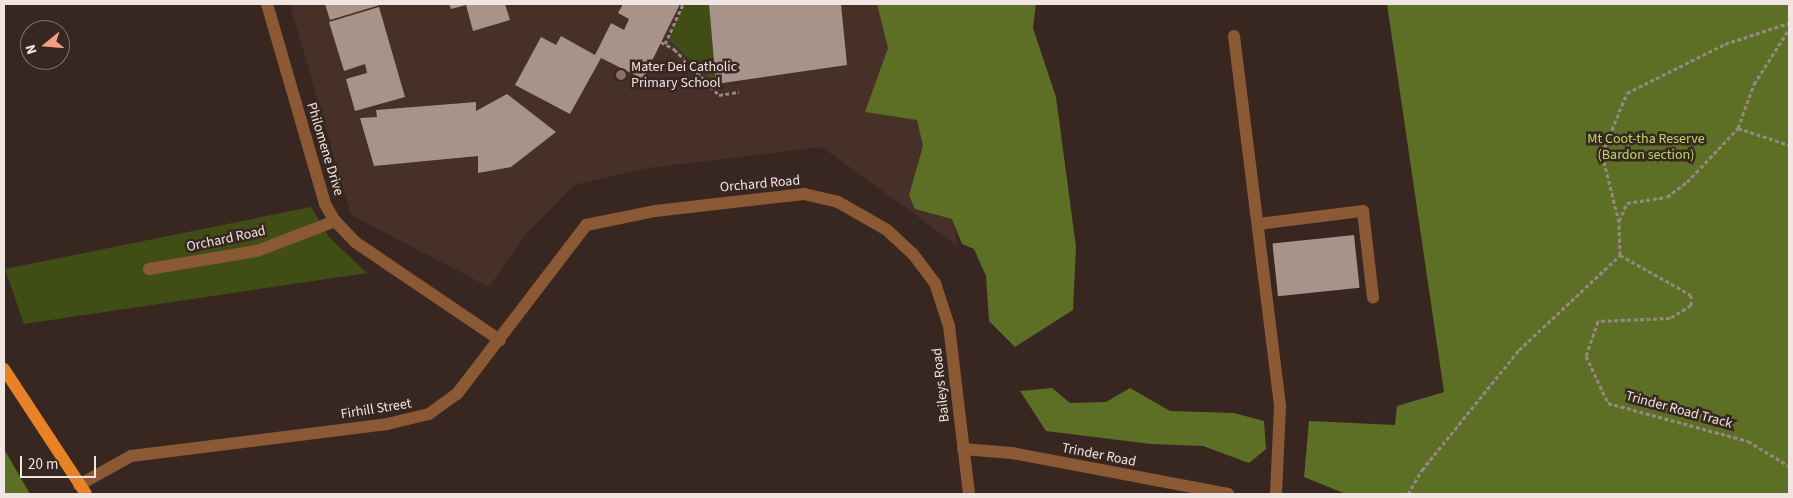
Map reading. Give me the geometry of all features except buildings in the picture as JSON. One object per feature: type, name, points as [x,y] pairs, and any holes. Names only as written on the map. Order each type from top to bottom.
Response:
[{"type":"main road","points":[[4,369],[82,490]]},
{"type":"street","name":"Philomene Drive","points":[[266,4],[325,204],[335,221],[355,242],[500,340]]},
{"type":"street","points":[[1234,36],[1280,406],[1276,494]]},
{"type":"street","name":"Orchard Road","points":[[655,211],[779,196],[820,196],[887,230],[930,275]]},
{"type":"street","name":"Firhill Street","points":[[82,490],[131,456],[395,423],[429,414],[449,402],[500,340],[580,230],[596,221],[655,211]]},
{"type":"street","points":[[1258,224],[1363,211],[1373,297]]},
{"type":"street","name":"Orchard Road","points":[[149,269],[257,252],[335,221]]},
{"type":"street","name":"Baileys Road","points":[[930,275],[947,315],[969,494]]},
{"type":"street","name":"Trinder Road","points":[[963,449],[1012,453],[1228,494]]},
{"type":"path","points":[[684,4],[663,43],[718,95],[739,92]]},
{"type":"path","points":[[1408,494],[1422,470],[1519,350],[1620,255],[1619,222],[1602,154],[1627,93],[1725,44],[1789,23]]},
{"type":"path","points":[[1619,222],[1627,203],[1667,197],[1687,182],[1738,128],[1754,84],[1789,29]]},
{"type":"path","points":[[1738,128],[1789,145]]},
{"type":"path","name":"Trinder Road Track","points":[[1620,255],[1691,295],[1692,306],[1670,318],[1598,322],[1586,356],[1608,403],[1748,441],[1789,466]]},
{"type":"shaded area","name":"Mater Dei Catholic Primary School","points":[[290,4],[919,4],[958,246],[822,147],[648,168],[574,185],[527,233],[489,287],[351,215]]},
{"type":"green space","points":[[684,4],[709,4],[716,84],[668,39]]},
{"type":"green space","points":[[877,4],[1036,4],[1033,28],[1056,97],[1076,247],[1073,310],[1015,347],[989,321],[986,276],[974,249],[962,244],[952,219],[915,209],[909,195],[923,146],[917,120],[865,112],[888,48]]},
{"type":"green space","name":"Mt Coot-tha Reserve (Bardon section)","points":[[1387,4],[1789,4],[1789,494],[1346,494],[1304,477],[1309,421],[1395,425],[1397,406],[1444,392]]},
{"type":"green space","points":[[311,207],[329,237],[367,273],[24,324],[5,269]]},
{"type":"green space","points":[[1052,388],[1070,403],[1106,402],[1130,388],[1170,411],[1234,413],[1264,421],[1266,449],[1249,463],[1203,446],[1151,444],[1046,431],[1020,391]]},
{"type":"green space","points":[[4,449],[30,494],[4,494]]},
{"type":"place","name":"Mater Dei Catholic Primary School","points":[[621,75]]}]
